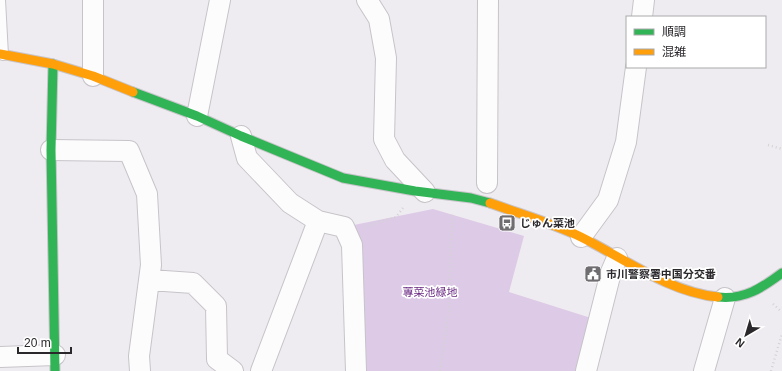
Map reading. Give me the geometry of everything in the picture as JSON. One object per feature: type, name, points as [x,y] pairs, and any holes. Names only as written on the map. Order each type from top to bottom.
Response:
[{"type":"street","points":[[93,0],[93,76]]},
{"type":"street","points":[[197,116],[220,0]]},
{"type":"street","points":[[367,0],[379,19],[386,58],[384,139],[395,160],[420,192]]},
{"type":"street","points":[[487,184],[488,0]]},
{"type":"street","points":[[642,16],[644,0]]},
{"type":"street","points":[[1,55],[53,64],[93,76],[197,116],[241,136],[343,178],[420,192],[471,198],[551,224],[581,237],[617,258],[649,274],[686,290],[705,296],[725,298],[747,295],[762,288],[782,273]]},
{"type":"street","points":[[0,357],[55,363],[51,150],[53,64]]},
{"type":"street","points":[[581,237],[608,200],[626,142],[636,68]]},
{"type":"street","points":[[241,136],[246,158],[290,203],[318,221],[344,227],[352,244],[356,371]]},
{"type":"street","points":[[51,150],[129,151],[147,194],[151,264],[140,356],[140,371]]},
{"type":"street","points":[[261,371],[318,221]]},
{"type":"street","points":[[586,371],[611,272],[617,258]]},
{"type":"street","points":[[150,280],[193,283],[216,306],[217,359],[233,371]]},
{"type":"street","points":[[704,371],[725,298]]},
{"type":"lane","points":[[0,0],[1,55]]},
{"type":"path","points":[[768,145],[782,149]]},
{"type":"path","points":[[344,227],[361,228],[396,217],[420,192]]},
{"type":"path","points":[[440,371],[449,310],[452,196]]},
{"type":"path","points":[[771,371],[782,334]]},
{"type":"green space","name":"蓴菜池緑地","points":[[433,209],[524,236],[509,292],[591,318],[577,371],[349,371],[344,227]]},
{"type":"traffic: fast","points":[[53,64],[51,150],[55,371]]},
{"type":"traffic: fast","points":[[133,92],[197,116],[241,136],[343,178],[415,191],[471,198],[490,203]]},
{"type":"traffic: fast","points":[[718,297],[736,297],[744,295],[767,284],[782,273]]},
{"type":"traffic: slow","points":[[0,54],[53,64],[93,76],[133,92]]},
{"type":"traffic: slow","points":[[490,203],[570,232],[665,282],[682,289],[718,297]]},
{"type":"place","name":"じゅん菜池","points":[[507,223]]},
{"type":"place","name":"市川警察署中国分交番","points":[[593,274]]}]
